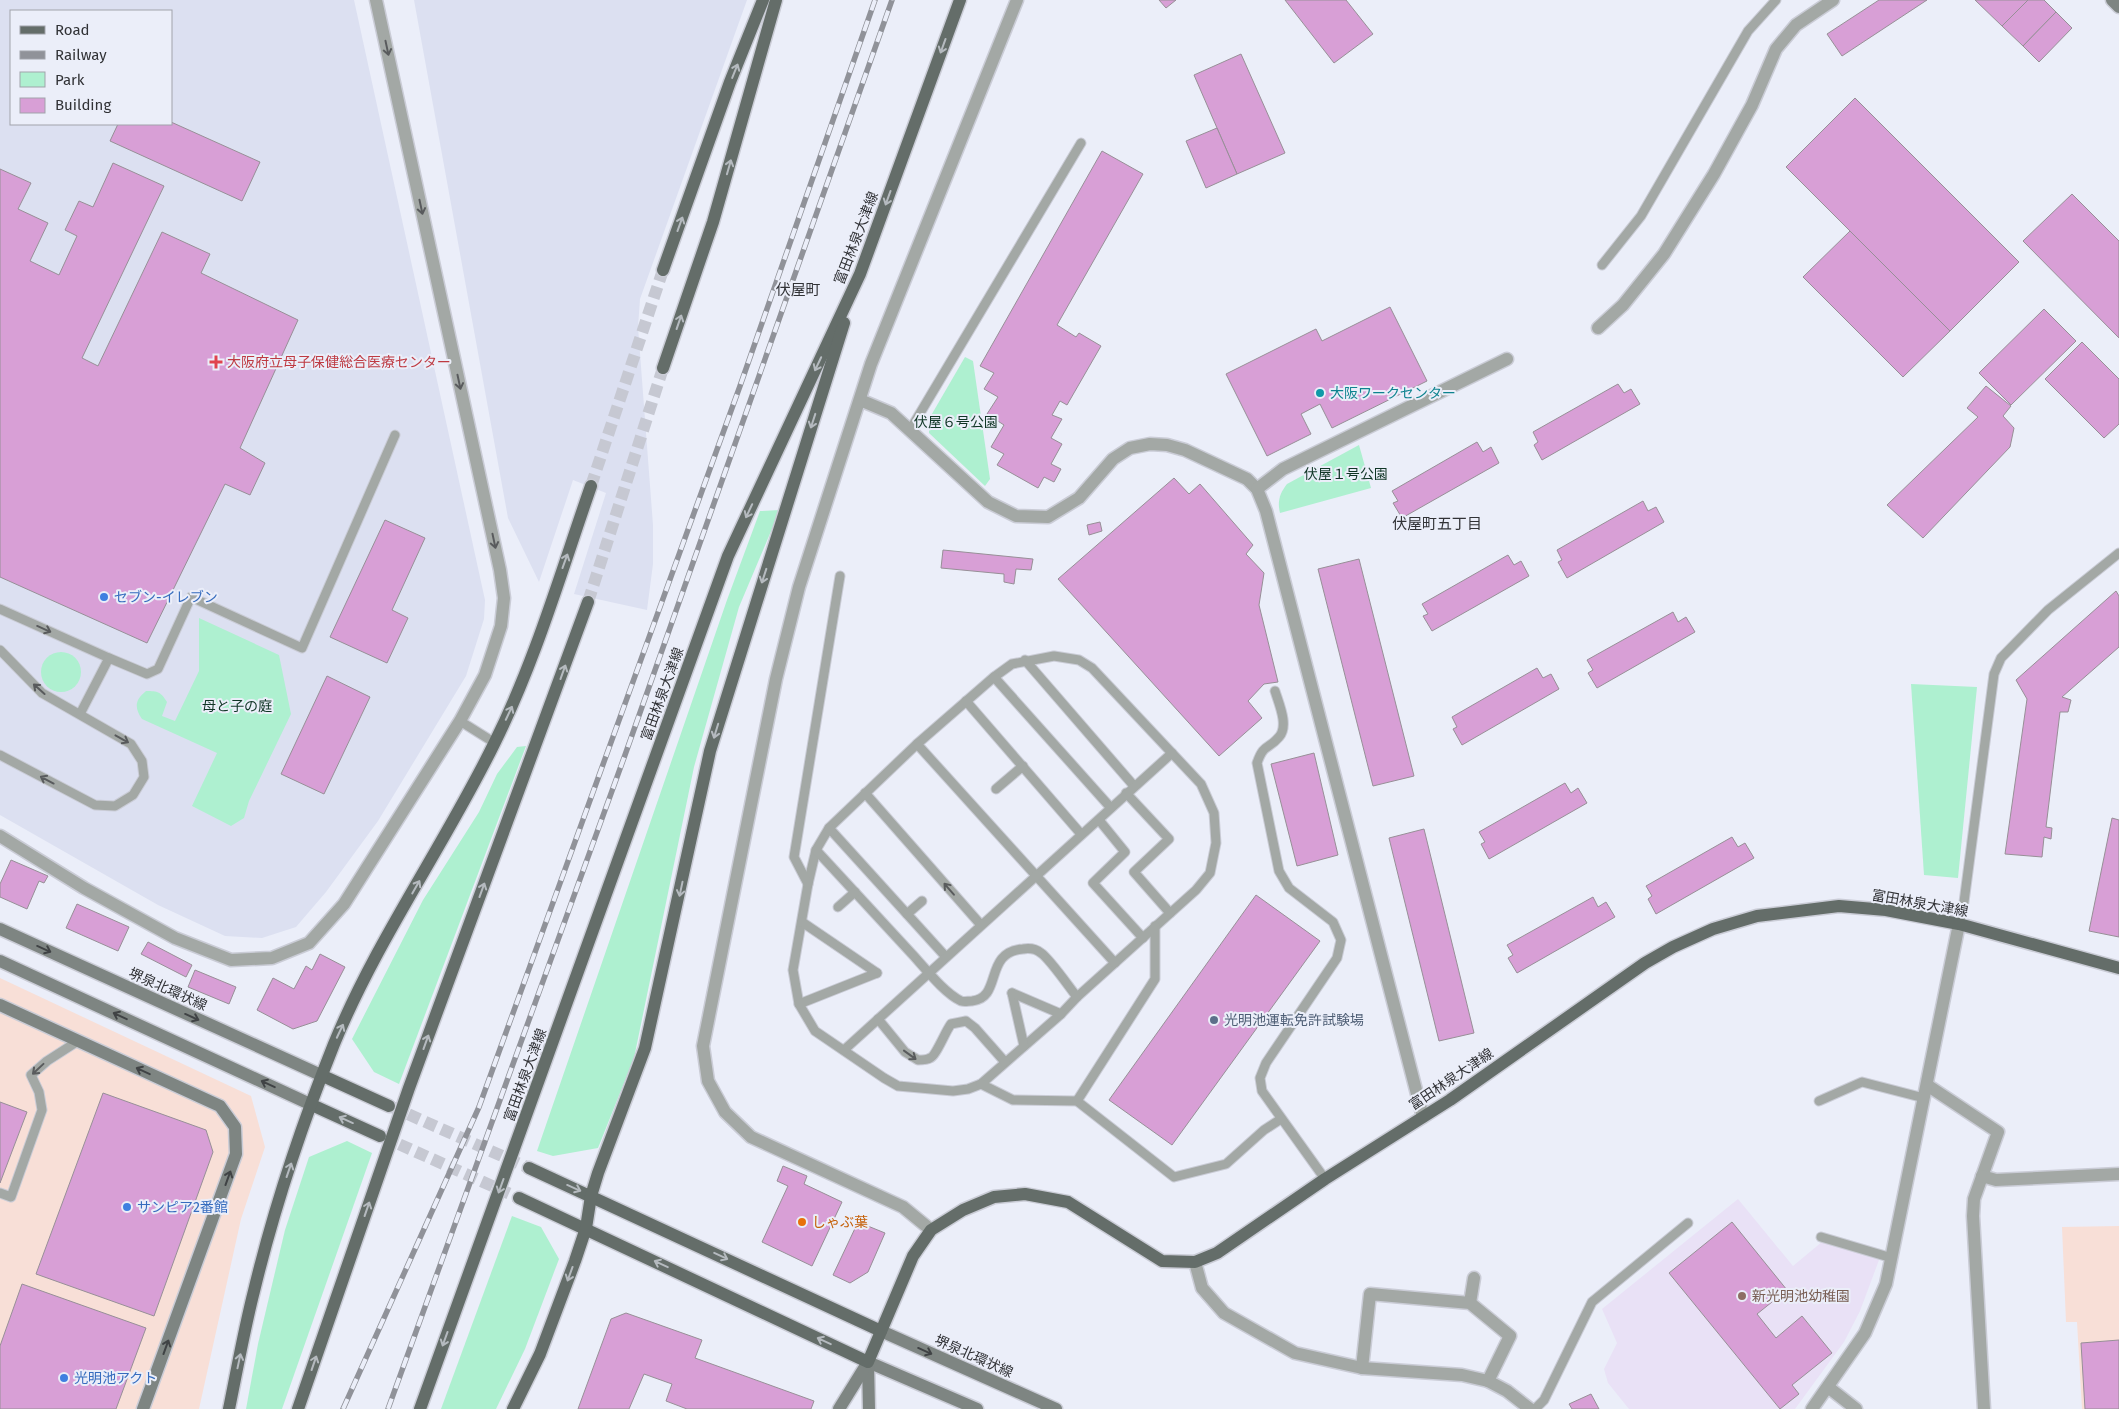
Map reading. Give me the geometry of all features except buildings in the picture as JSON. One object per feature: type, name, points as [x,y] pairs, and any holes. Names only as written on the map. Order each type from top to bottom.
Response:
[{"type":"main road","points":[[664,270],[730,82],[763,0]]},
{"type":"main road","points":[[663,368],[713,222],[776,0]]},
{"type":"main road","name":"富田林泉大津線","points":[[420,1409],[728,556],[860,274],[960,0]]},
{"type":"main road","points":[[2112,0],[2119,6]]},
{"type":"main road","points":[[514,1409],[540,1354],[586,1228],[598,1173],[645,1048],[710,751],[860,274]]},
{"type":"main road","points":[[229,1409],[254,1291],[273,1218],[334,1044],[376,954],[458,815],[495,743],[518,691],[591,486]]},
{"type":"main road","points":[[298,1409],[409,1088],[588,602]]},
{"type":"main road","name":"富田林泉大津線","points":[[868,1362],[913,1256],[931,1230],[963,1210],[994,1197],[1025,1194],[1068,1202],[1162,1261],[1195,1262],[1218,1253],[1325,1179],[1450,1100],[1645,963],[1713,929],[1757,916],[1839,906],[1886,910],[1958,924],[2119,968]]},
{"type":"main road","name":"堺泉北環状線","points":[[0,929],[323,1076]]},
{"type":"main road","points":[[0,961],[380,1136]]},
{"type":"main road","points":[[0,1005],[220,1106],[235,1127],[236,1154],[143,1409]]},
{"type":"main road","points":[[323,1076],[389,1106]]},
{"type":"main road","points":[[529,1168],[881,1331]]},
{"type":"main road","points":[[520,1198],[868,1362],[977,1409]]},
{"type":"main road","name":"堺泉北環状線","points":[[881,1331],[1056,1409]]},
{"type":"main road","points":[[839,1409],[868,1362]]},
{"type":"main road","points":[[868,1362],[869,1409]]},
{"type":"street","points":[[0,836],[84,888],[175,938],[231,960],[272,958],[309,943],[344,904],[460,721],[485,676],[501,626],[504,598],[482,483],[376,0]]},
{"type":"street","points":[[931,1230],[903,1207],[751,1137],[725,1112],[708,1082],[703,1046],[778,669],[798,587],[871,364],[1017,0]]},
{"type":"street","points":[[1598,328],[1623,305],[1664,254],[1714,174],[1752,105],[1776,49],[1796,24],[1833,0]]},
{"type":"street","points":[[1257,489],[1284,470],[1507,359]]},
{"type":"street","points":[[860,400],[891,413],[988,502],[1016,516],[1048,517],[1079,498],[1113,459],[1130,448],[1150,444],[1167,445],[1185,450],[1247,479],[1257,489],[1266,511],[1423,1117]]},
{"type":"street","points":[[1812,1409],[1865,1333],[1886,1284],[1958,924]]},
{"type":"street","points":[[1927,1085],[1998,1132],[1974,1199],[1972,1216],[1984,1409]]},
{"type":"street","points":[[1982,1176],[1996,1180],[2119,1174]]},
{"type":"street","points":[[1195,1262],[1202,1288],[1224,1313],[1295,1353],[1362,1368],[1462,1375],[1488,1381],[1507,1391],[1530,1409]]},
{"type":"street","points":[[1470,1303],[1474,1278]]},
{"type":"street","points":[[1362,1368],[1370,1294],[1470,1303],[1510,1336],[1488,1381]]},
{"type":"street","points":[[1828,1387],[1856,1409]]},
{"type":"lane","points":[[1602,265],[1641,216],[1748,31],[1776,0]]},
{"type":"lane","points":[[910,430],[1081,143]]},
{"type":"lane","points":[[0,609],[147,674],[158,669],[191,596],[302,648],[395,435]]},
{"type":"lane","points":[[1958,924],[1964,902],[1994,674],[2001,658],[2048,610],[2119,553]]},
{"type":"lane","points":[[808,884],[794,857],[840,576]]},
{"type":"lane","points":[[0,650],[42,693],[131,744],[142,761],[144,777],[133,795],[115,806],[95,805],[0,755]]},
{"type":"lane","points":[[1054,656],[1079,660],[1092,668],[1201,784],[1214,813],[1216,843],[1210,873],[1196,890],[1061,1014],[980,1084],[968,1089],[953,1091],[898,1086],[815,1031],[799,1004],[793,970],[816,850],[829,828],[864,793],[994,677],[1012,664],[1054,656]]},
{"type":"lane","points":[[80,714],[109,658]]},
{"type":"lane","points":[[1025,660],[1134,786]]},
{"type":"lane","points":[[994,677],[1111,808]]},
{"type":"lane","points":[[1275,692],[1282,717],[1283,730],[1279,737],[1262,750],[1257,763],[1279,871],[1289,888],[1333,922],[1341,940],[1337,958],[1266,1063],[1260,1078],[1262,1091],[1325,1179]]},
{"type":"lane","points":[[966,701],[1082,834]]},
{"type":"lane","points":[[460,721],[495,743]]},
{"type":"lane","points":[[917,744],[1115,964]]},
{"type":"lane","points":[[844,1050],[1172,752]]},
{"type":"lane","points":[[996,790],[1023,766]]},
{"type":"lane","points":[[864,793],[981,925]]},
{"type":"lane","points":[[1126,793],[1170,840],[1134,872],[1170,913]]},
{"type":"lane","points":[[1099,820],[1125,852],[1093,883],[1143,938]]},
{"type":"lane","points":[[829,828],[946,957]]},
{"type":"lane","points":[[816,850],[929,972],[951,994],[963,1002],[977,1000],[986,994],[994,981],[995,969],[1003,956],[1020,949],[1031,949],[1042,953],[1078,997]]},
{"type":"lane","points":[[838,907],[855,892]]},
{"type":"lane","points":[[907,914],[922,900]]},
{"type":"lane","points":[[799,1004],[877,973],[802,922]]},
{"type":"lane","points":[[1077,1101],[1155,979],[1155,926]]},
{"type":"lane","points":[[1024,1046],[1012,992],[1061,1014]]},
{"type":"lane","points":[[878,1019],[905,1052],[918,1060],[930,1058],[937,1052],[941,1039],[951,1024],[966,1021],[975,1028],[1005,1062]]},
{"type":"lane","points":[[0,1193],[10,1197],[42,1110],[39,1092],[31,1075],[47,1061],[78,1041]]},
{"type":"lane","points":[[1819,1101],[1862,1082],[1924,1098]]},
{"type":"lane","points":[[980,1084],[1013,1100],[1077,1101],[1174,1177],[1226,1164],[1264,1130],[1281,1119]]},
{"type":"lane","points":[[1534,1409],[1544,1400],[1592,1302],[1688,1223]]},
{"type":"lane","points":[[1821,1237],[1892,1258]]},
{"type":"shaded area","name":"大阪府立母子保健総合医療センター","points":[[0,0],[354,0],[485,600],[484,619],[466,676],[378,821],[326,892],[296,927],[262,938],[225,936],[158,905],[0,815]]},
{"type":"shaded area","points":[[414,0],[747,0],[640,299],[638,327],[653,525],[653,564],[647,610],[574,594],[606,493],[573,480],[539,582],[508,518]]},
{"type":"shaded area","points":[[0,978],[251,1096],[265,1147],[241,1219],[199,1409],[0,1409]]},
{"type":"shaded area","name":"新光明池幼稚園","points":[[1738,1199],[1793,1266],[1823,1241],[1879,1260],[1860,1311],[1844,1342],[1795,1409],[1629,1409],[1608,1383],[1604,1369],[1617,1343],[1602,1309]]},
{"type":"shaded area","points":[[2119,1226],[2119,1409],[2082,1409],[2077,1322],[2066,1322],[2062,1227]]},
{"type":"green space","name":"伏屋６号公園","points":[[965,357],[973,361],[990,479],[985,486],[929,433],[929,419]]},
{"type":"green space","name":"伏屋１号公園","points":[[1359,445],[1371,488],[1280,513],[1280,497],[1287,484]]},
{"type":"green space","points":[[780,510],[739,607],[694,767],[634,1058],[598,1148],[553,1156],[537,1151],[727,600],[760,511]]},
{"type":"green space","name":"母と子の庭","points":[[199,618],[279,655],[291,714],[249,801],[244,818],[231,826],[192,806],[217,753],[142,719],[137,707],[140,697],[146,691],[156,692],[161,694],[167,702],[162,716],[175,721],[199,671]]},
{"type":"green space","points":[[61,652],[75,658],[81,672],[75,686],[61,692],[47,686],[41,672],[47,658]]},
{"type":"green space","points":[[1911,684],[1977,687],[1958,878],[1924,875]]},
{"type":"green space","points":[[526,746],[399,1084],[374,1072],[352,1039],[423,900],[479,812],[497,774],[517,747]]},
{"type":"green space","points":[[347,1141],[372,1153],[282,1409],[246,1409],[258,1344],[285,1230],[309,1157]]},
{"type":"green space","points":[[512,1216],[541,1227],[559,1259],[525,1349],[496,1409],[441,1409]]},
{"type":"tunnel","points":[[591,486],[663,270]]},
{"type":"tunnel","points":[[588,602],[663,368]]},
{"type":"tunnel","points":[[392,1107],[529,1168]]},
{"type":"tunnel","points":[[383,1137],[519,1198]]},
{"type":"railway","points":[[343,1409],[479,1107],[740,386],[875,0]]},
{"type":"railway","points":[[388,1409],[625,755],[892,0]]},
{"type":"place","name":"大阪府立母子保健総合医療センター","points":[[216,362]]},
{"type":"place","name":"大阪ワークセンター","points":[[1320,393]]},
{"type":"place","name":"セブン-イレブン","points":[[104,597]]},
{"type":"place","name":"光明池運転免許試験場","points":[[1214,1020]]},
{"type":"place","name":"サンピア2番館","points":[[127,1207]]},
{"type":"place","name":"しゃぶ葉","points":[[802,1222]]},
{"type":"place","name":"新光明池幼稚園","points":[[1742,1296]]},
{"type":"place","name":"光明池アクト","points":[[64,1378]]},
{"type":"district","name":"伏屋町","points":[[798,290]]},
{"type":"district","name":"伏屋町五丁目","points":[[1437,524]]}]
